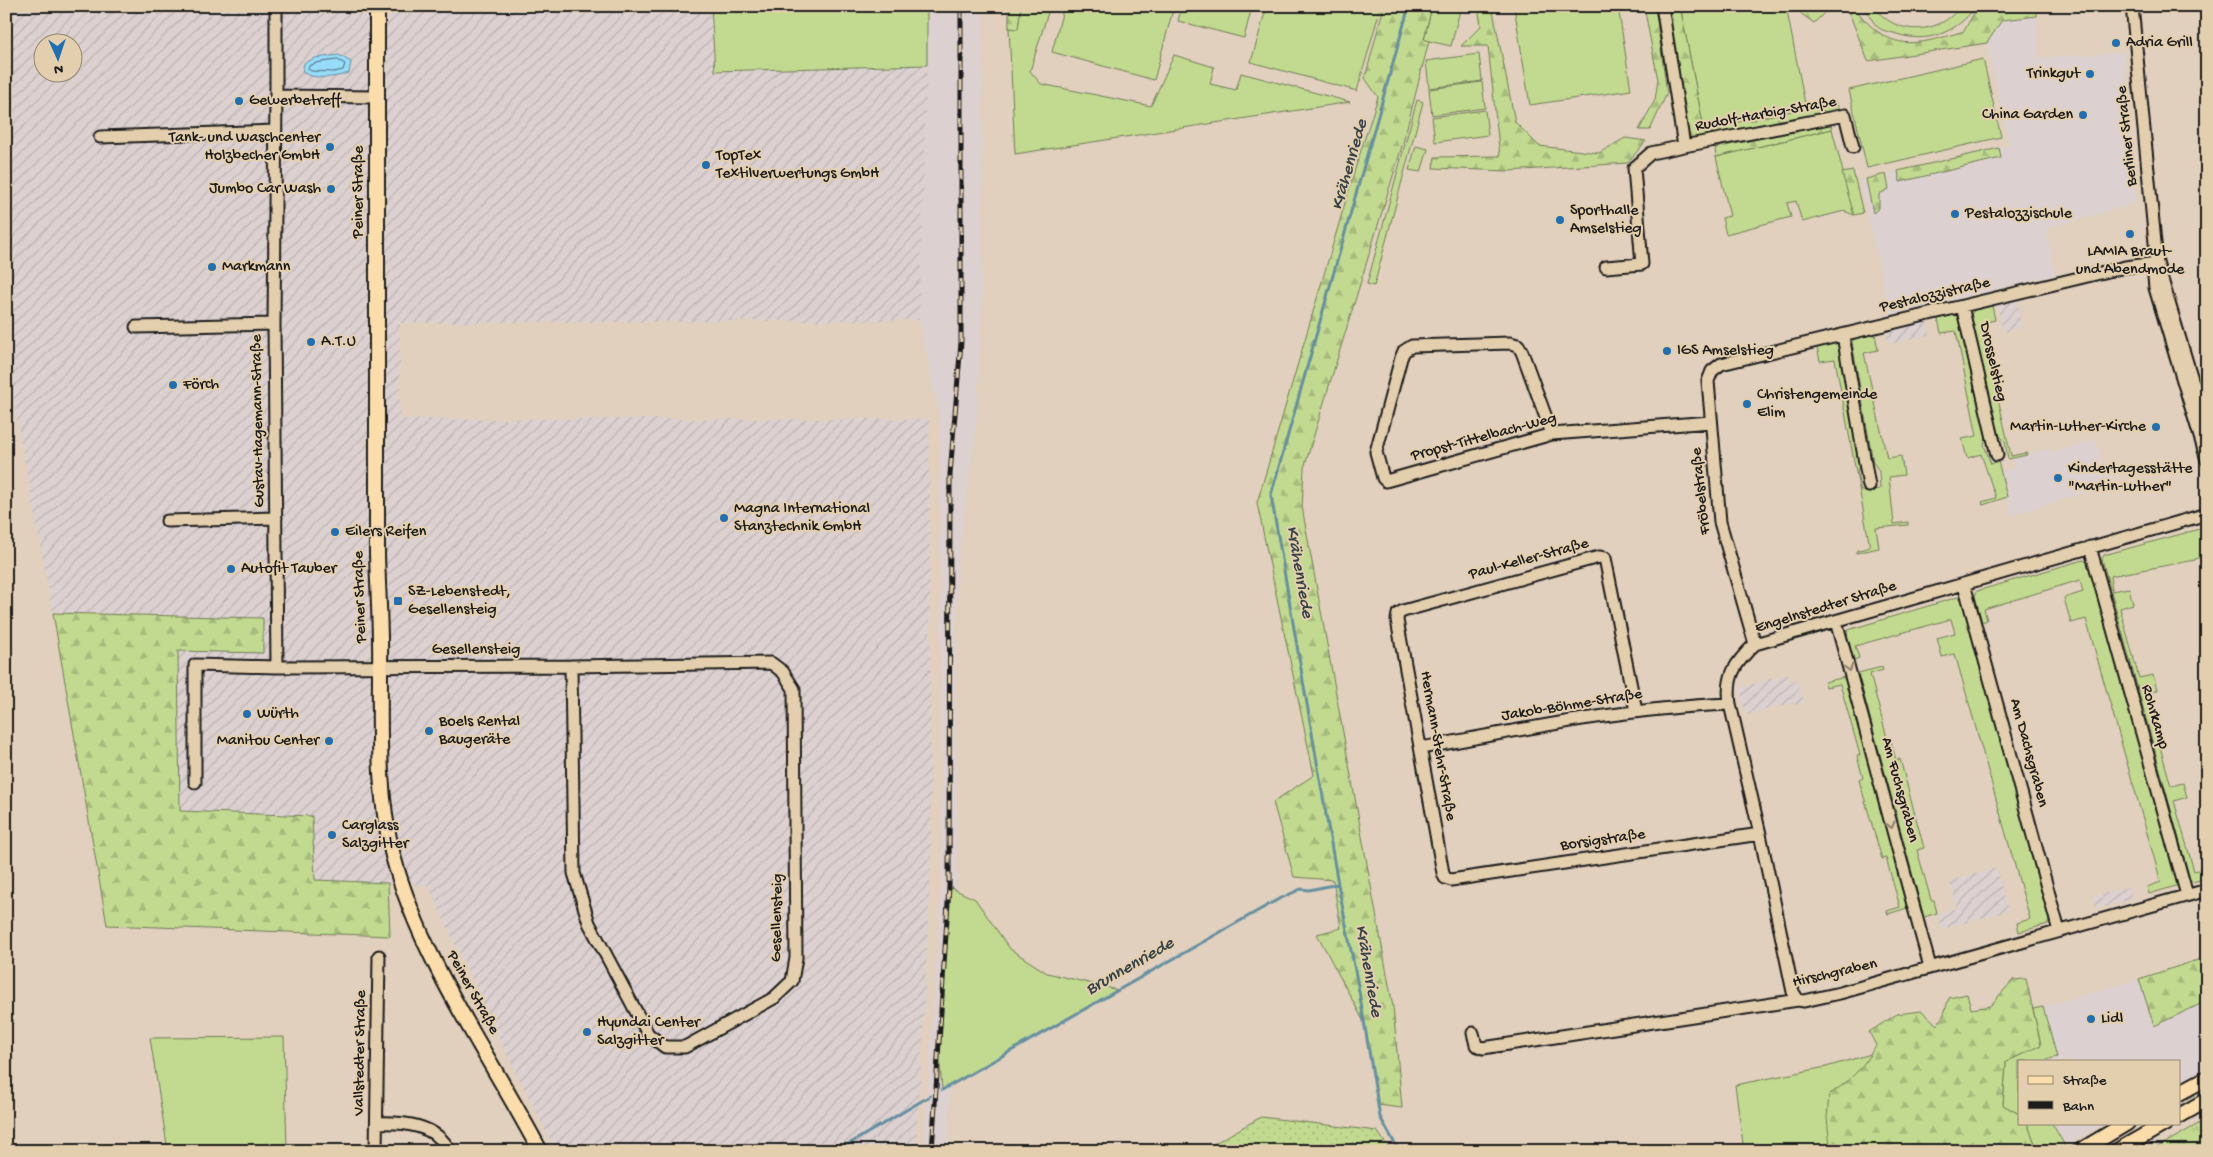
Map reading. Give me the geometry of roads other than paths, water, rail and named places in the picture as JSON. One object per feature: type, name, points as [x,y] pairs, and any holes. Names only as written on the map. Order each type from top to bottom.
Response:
[{"type":"main road","name":"Peiner Straße","points":[[377,6],[377,545],[380,785],[393,856],[403,888],[428,948],[540,1151]]},
{"type":"main road","points":[[2180,1092],[2207,1078]]},
{"type":"main road","points":[[2180,1115],[2207,1100]]},
{"type":"main road","points":[[2080,1151],[2125,1124]]},
{"type":"main road","points":[[2117,1151],[2164,1124]]},
{"type":"street","name":"Gustav-Hagemann-Straße","points":[[276,6],[274,324],[277,667]]},
{"type":"street","name":"Rudolf-Harbig-Straße","points":[[1662,6],[1684,146],[1845,114],[1853,146]]},
{"type":"street","name":"Berliner Straße","points":[[2132,6],[2157,263],[2154,277],[2205,435],[2207,460]]},
{"type":"street","points":[[276,96],[377,97]]},
{"type":"street","points":[[100,137],[275,131]]},
{"type":"street","points":[[1606,267],[1642,264],[1634,168],[1651,153],[1684,146]]},
{"type":"street","name":"Pestalozzistraße","points":[[1721,364],[2125,267],[2157,263]]},
{"type":"street","name":"Drosselstieg","points":[[1962,306],[1996,455]]},
{"type":"street","name":"Gustav-Hagemann-Straße","points":[[136,327],[274,324]]},
{"type":"street","points":[[1843,335],[1869,486]]},
{"type":"street","name":"Propst-Tittelbach-Weg","points":[[1552,434],[1518,345],[1510,343],[1412,346],[1404,351],[1401,358],[1376,458],[1382,478],[1386,481],[1552,434],[1711,422]]},
{"type":"street","name":"Fröbelstraße","points":[[1721,364],[1712,371],[1708,381],[1720,522],[1756,644]]},
{"type":"street","name":"Engelnstedter Straße","points":[[1798,1000],[1793,992],[1728,691],[1733,670],[1745,654],[1756,644],[2207,514]]},
{"type":"street","name":"Gustav-Hagemann-Straße","points":[[167,521],[276,518]]},
{"type":"street","name":"Rohrkamp","points":[[2090,547],[2187,895]]},
{"type":"street","name":"Paul-Keller-Straße","points":[[1398,614],[1599,557],[1606,558],[1636,712]]},
{"type":"street","name":"Am Dachsgraben","points":[[1964,584],[2059,931]]},
{"type":"street","name":"Hermann-Stehr-Straße","points":[[1398,614],[1397,620],[1443,873],[1445,878],[1451,880]]},
{"type":"street","name":"Am Fuchsgraben","points":[[1836,621],[1930,967]]},
{"type":"street","name":"Gesellensteig","points":[[380,666],[771,663],[783,672],[794,689],[796,958],[792,981],[774,998],[685,1047],[665,1047],[648,1034],[589,924],[574,873],[571,666]]},
{"type":"street","points":[[195,782],[195,665],[277,667],[380,666]]},
{"type":"street","name":"Jakob-Böhme-Straße","points":[[1421,748],[1540,725],[1636,712],[1730,704]]},
{"type":"street","name":"Borsigstraße","points":[[1451,880],[1760,834]]},
{"type":"street","name":"Hirschgraben","points":[[1473,1033],[1476,1045],[1483,1048],[1798,1000],[1804,1001],[1840,993],[2207,890]]},
{"type":"street","name":"Vallstedter Straße","points":[[376,1151],[378,956]]},
{"type":"street","points":[[377,1123],[398,1122],[425,1128],[447,1145],[450,1151]]},
{"type":"water","points":[[339,55],[351,62],[349,73],[325,77],[307,75],[302,72],[304,63],[315,58]]},
{"type":"waterway","name":"Krähenriede","points":[[1399,1151],[1380,1117],[1271,495],[1409,6]]},
{"type":"waterway","name":"Brunnenriede","points":[[942,1090],[1277,900],[1301,889],[1309,890],[1338,884]]},
{"type":"waterway","name":"Brunnenriede","points":[[837,1151],[930,1096]]},
{"type":"railway","points":[[932,1151],[949,887],[950,474],[961,342],[961,6]]},
{"type":"place","name":"Adria Grill","points":[[2116,43]]},
{"type":"place","name":"Trinkgut","points":[[2090,74]]},
{"type":"place","name":"Gewerbetreff","points":[[239,101]]},
{"type":"place","name":"China Garden","points":[[2083,115]]},
{"type":"place","name":"Tank- und Waschcenter Holzbecher GmbH","points":[[330,147]]},
{"type":"place","name":"TopTex Textilverwertungs GmbH","points":[[706,165]]},
{"type":"place","name":"Jumbo Car Wash","points":[[331,189]]},
{"type":"place","name":"Pestalozzischule","points":[[1955,214]]},
{"type":"place","name":"Sporthalle Amselstieg","points":[[1560,220]]},
{"type":"place","name":"LAMIA Braut- und Abendmode","points":[[2130,234]]},
{"type":"place","name":"Markmann","points":[[212,267]]},
{"type":"place","name":"A.T.U","points":[[311,342]]},
{"type":"place","name":"IGS Amselstieg","points":[[1667,351]]},
{"type":"place","name":"Förch","points":[[173,385]]},
{"type":"place","name":"Christengemeinde Elim","points":[[1747,404]]},
{"type":"place","name":"Martin-Luther-Kirche","points":[[2156,427]]},
{"type":"place","name":"Kindertagesstätte \"Martin-Luther\"","points":[[2058,478]]},
{"type":"place","name":"Magna International Stanztechnik GmbH","points":[[724,518]]},
{"type":"place","name":"Eilers Reifen","points":[[335,532]]},
{"type":"place","name":"Autofit Tauber","points":[[231,569]]},
{"type":"place","name":"SZ-Lebenstedt, Gesellensteig","points":[[398,601]]},
{"type":"place","name":"Würth","points":[[247,714]]},
{"type":"place","name":"Boels Rental Baugeräte","points":[[429,731]]},
{"type":"place","name":"Manitou Center","points":[[329,741]]},
{"type":"place","name":"Carglass Salzgitter","points":[[332,835]]},
{"type":"place","name":"Lidl","points":[[2091,1019]]},
{"type":"place","name":"Hyundai Center Salzgitter","points":[[587,1032]]}]
